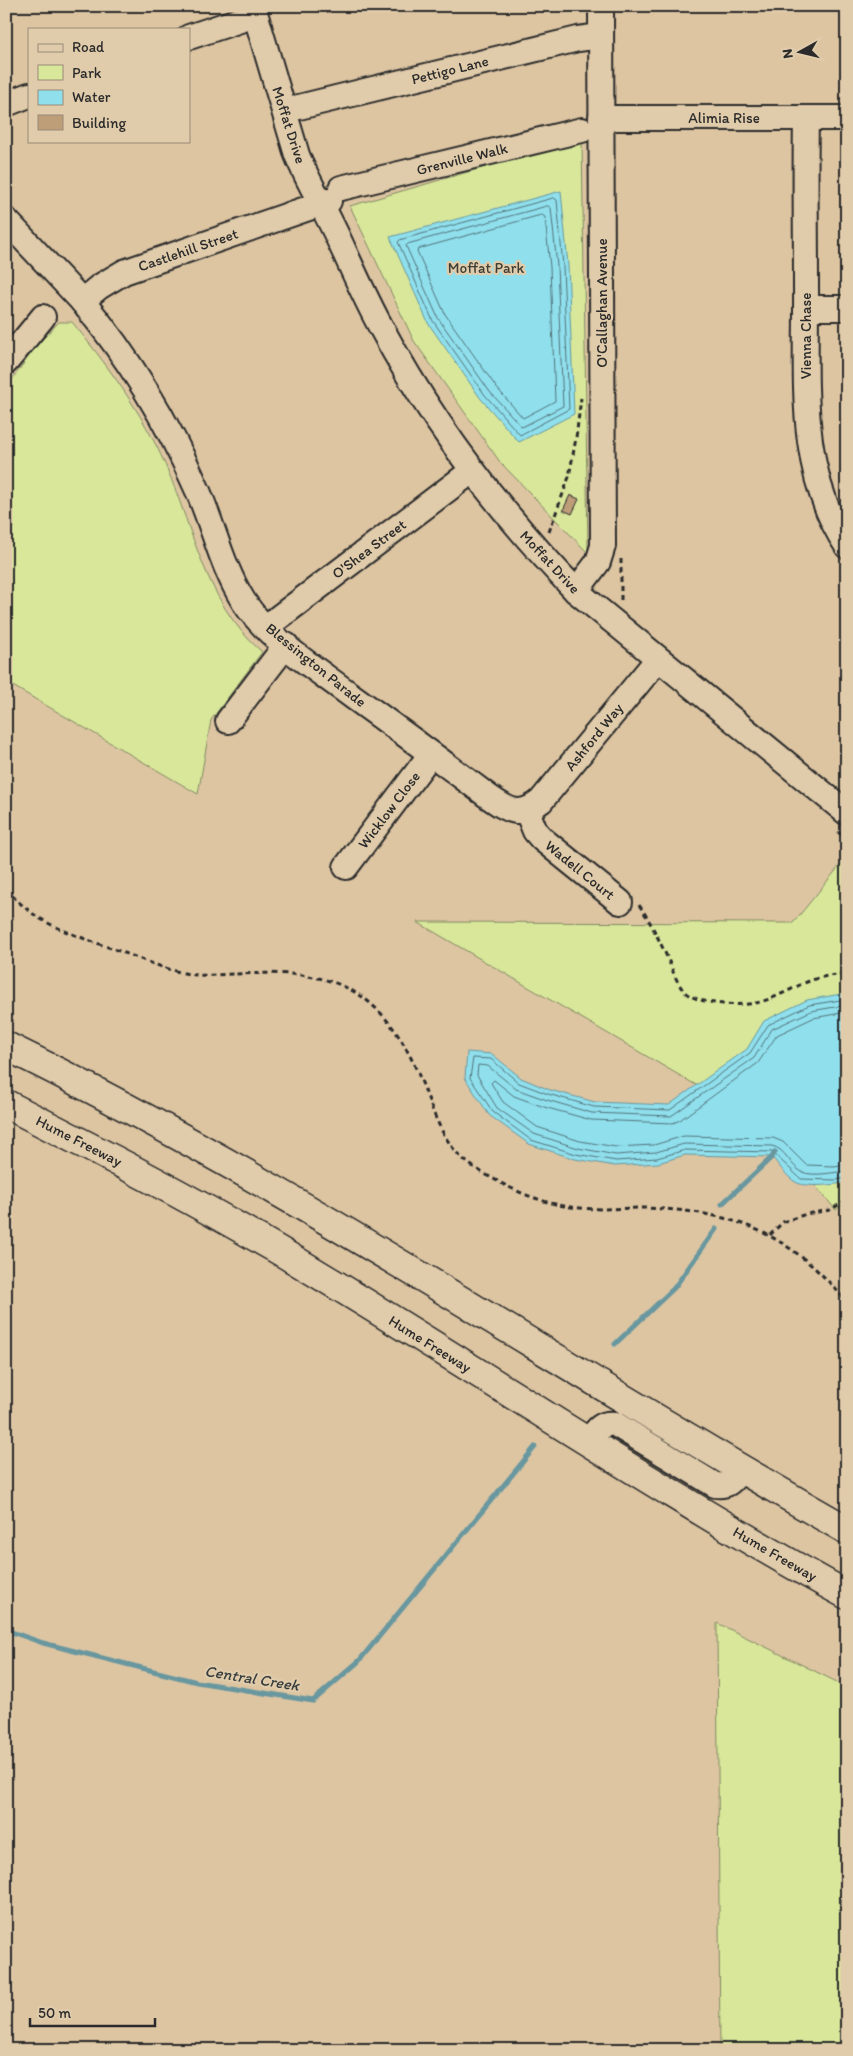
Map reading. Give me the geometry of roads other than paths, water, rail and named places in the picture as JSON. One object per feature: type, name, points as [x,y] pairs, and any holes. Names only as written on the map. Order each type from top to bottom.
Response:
[{"type":"highway","points":[[6,1046],[91,1088],[210,1152],[419,1274],[741,1470],[847,1530]]},
{"type":"highway","name":"Hume Freeway","points":[[6,1104],[123,1163],[273,1247],[694,1507],[847,1595]]},
{"type":"street","name":"O'Callaghan Avenue","points":[[576,591],[598,562],[603,546],[592,124],[601,36],[601,6]]},
{"type":"street","points":[[190,37],[263,8]]},
{"type":"street","name":"Moffat Drive","points":[[263,8],[330,198],[339,238],[382,330],[431,411],[472,471],[542,555],[576,591],[847,813]]},
{"type":"street","name":"Moffat Drive","points":[[263,8],[297,155],[330,198]]},
{"type":"street","name":"Pettigo Lane","points":[[299,107],[578,39],[601,36]]},
{"type":"street","points":[[6,104],[28,95]]},
{"type":"street","name":"Vienna Chase","points":[[806,118],[806,389],[808,429],[811,454],[827,509],[847,546]]},
{"type":"street","name":"Alimia Rise","points":[[592,124],[847,118]]},
{"type":"street","name":"Grenville Walk","points":[[330,198],[592,124]]},
{"type":"street","name":"Castlehill Street","points":[[82,302],[98,287],[124,272],[330,198]]},
{"type":"street","points":[[6,220],[82,302]]},
{"type":"street","name":"Blessington Parade","points":[[82,302],[101,324],[138,375],[162,415],[197,488],[222,561],[233,583],[253,613],[286,645],[504,808],[511,811],[527,811]]},
{"type":"street","points":[[806,308],[847,308]]},
{"type":"street","points":[[6,362],[43,317]]},
{"type":"street","name":"O'Shea Street","points":[[266,627],[472,471]]},
{"type":"street","points":[[228,721],[286,645]]},
{"type":"street","name":"Ashford Way","points":[[527,811],[541,802],[658,659]]},
{"type":"street","name":"Wicklow Close","points":[[346,867],[431,754]]},
{"type":"street","name":"Wadell Court","points":[[527,811],[536,831],[542,839],[627,900]]},
{"type":"street","points":[[588,1442],[600,1426],[607,1423],[615,1424],[715,1485],[724,1486],[729,1484],[741,1470]]},
{"type":"water","points":[[561,191],[568,265],[574,414],[519,442],[481,399],[428,323],[390,237]]},
{"type":"water","points":[[847,993],[847,1182],[824,1185],[800,1184],[788,1176],[772,1157],[685,1155],[658,1163],[615,1166],[575,1159],[529,1144],[489,1115],[465,1078],[467,1052],[492,1054],[521,1078],[550,1090],[595,1102],[669,1105],[747,1049],[764,1021],[807,1000]]},
{"type":"waterway","name":"Central Creek","points":[[722,1204],[775,1152]]},
{"type":"waterway","name":"Central Creek","points":[[615,1344],[674,1288],[716,1229]]},
{"type":"waterway","name":"Central Creek","points":[[6,1630],[43,1643],[197,1682],[313,1701],[359,1661],[535,1447]]},
{"type":"park label","name":"Moffat Park","points":[[486,268]]}]
